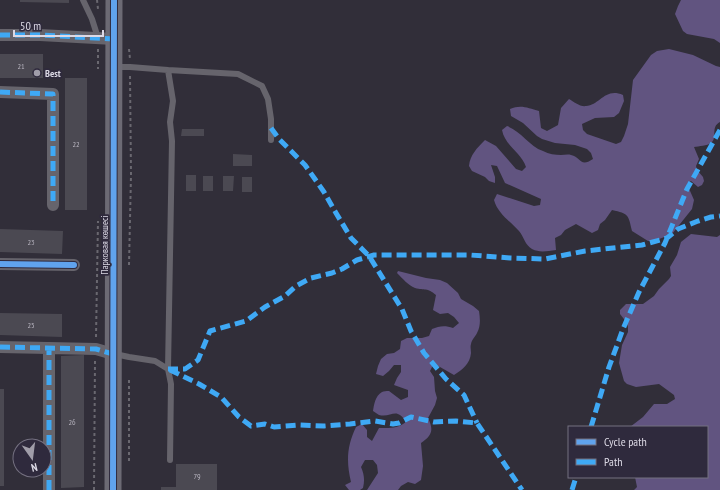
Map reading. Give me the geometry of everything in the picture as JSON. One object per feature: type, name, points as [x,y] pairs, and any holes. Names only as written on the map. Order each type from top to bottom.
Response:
[{"type":"street","name":"Парковая көшесі","points":[[113,490],[121,356],[114,68],[114,0]]},
{"type":"street","points":[[0,35],[40,35],[114,41]]},
{"type":"street","points":[[0,92],[53,94],[53,205]]},
{"type":"street","points":[[0,264],[74,264]]},
{"type":"street","points":[[0,347],[96,349],[121,356]]},
{"type":"street","points":[[49,348],[49,490]]},
{"type":"lane","points":[[83,0],[92,19],[114,41]]},
{"type":"lane","points":[[114,68],[238,74],[262,86],[268,99],[271,119],[271,140]]},
{"type":"lane","points":[[168,70],[173,101],[170,122],[172,141],[168,369],[171,384],[170,460]]},
{"type":"lane","points":[[121,356],[155,361],[168,369]]},
{"type":"path","points":[[97,0],[98,10]]},
{"type":"path","points":[[114,41],[114,68]]},
{"type":"path","points":[[114,41],[114,68],[131,174],[129,270]]},
{"type":"path","points":[[94,490],[98,217]]},
{"type":"path","points":[[121,356],[129,434],[128,466]]},
{"type":"shaded area","points":[[681,0],[720,0],[720,43],[714,39],[687,34],[683,31],[675,14]]},
{"type":"shaded area","points":[[669,49],[693,55],[720,67],[720,122],[715,127],[714,138],[711,143],[694,147],[699,159],[696,166],[697,170],[703,177],[704,181],[702,185],[698,187],[691,181],[687,184],[694,200],[692,209],[672,234],[654,241],[648,241],[632,231],[630,221],[627,216],[612,210],[600,224],[598,230],[592,233],[576,224],[555,238],[556,250],[541,251],[532,249],[519,231],[501,213],[494,200],[497,194],[534,206],[540,205],[541,199],[505,183],[497,166],[491,165],[495,177],[495,183],[472,171],[469,166],[474,152],[485,140],[496,146],[516,169],[522,171],[526,167],[524,162],[506,140],[502,130],[507,126],[517,131],[533,146],[550,154],[570,155],[583,162],[593,159],[591,153],[587,149],[575,145],[555,143],[537,136],[523,123],[511,116],[510,109],[521,107],[539,111],[541,128],[547,131],[558,125],[561,108],[569,99],[579,105],[586,106],[595,103],[607,95],[617,93],[623,95],[624,101],[619,113],[614,117],[595,118],[582,124],[583,130],[587,134],[616,144],[621,142],[628,124],[633,80],[651,55],[657,51]]},
{"type":"shaded area","points":[[691,234],[717,237],[720,235],[720,490],[634,490],[637,487],[635,478],[708,478],[708,426],[631,426],[643,417],[654,404],[667,404],[675,399],[674,395],[659,384],[636,387],[627,384],[624,381],[619,363],[622,345],[628,332],[627,323],[620,314],[620,310],[626,304],[643,304],[654,296],[671,276],[670,267],[677,255],[681,242]]},
{"type":"shaded area","points":[[398,271],[440,280],[447,283],[458,293],[461,299],[479,311],[479,328],[471,342],[470,357],[463,369],[454,375],[440,367],[433,365],[430,371],[434,377],[437,398],[428,418],[431,426],[430,435],[421,443],[423,466],[421,480],[415,484],[408,482],[401,486],[398,490],[367,490],[378,473],[377,465],[373,460],[365,460],[361,467],[364,477],[363,488],[360,490],[349,490],[345,485],[351,482],[348,467],[348,454],[356,427],[362,424],[367,430],[367,437],[372,441],[379,428],[396,427],[406,422],[403,417],[396,414],[383,416],[373,411],[376,398],[383,392],[389,391],[401,400],[408,397],[408,390],[394,385],[401,372],[401,365],[394,365],[383,376],[376,374],[381,359],[387,354],[394,353],[400,349],[401,341],[407,338],[422,338],[429,336],[432,329],[442,326],[453,328],[459,323],[448,313],[440,314],[433,310],[436,295],[428,290],[415,288],[410,285],[397,273]]},
{"type":"building","points":[[20,0],[69,0],[69,3],[20,2]]},
{"type":"building","points":[[0,54],[43,54],[43,78],[0,78]]},
{"type":"building","points":[[65,78],[87,78],[87,210],[65,210]]},
{"type":"building","points":[[182,129],[204,129],[204,136],[181,136]]},
{"type":"building","points":[[233,154],[252,155],[252,166],[233,166]]},
{"type":"building","points":[[186,175],[196,175],[196,191],[186,191]]},
{"type":"building","points":[[203,176],[213,176],[213,191],[203,191]]},
{"type":"building","points":[[223,176],[234,176],[233,191],[223,191]]},
{"type":"building","points":[[242,177],[252,177],[252,192],[242,192]]},
{"type":"building","points":[[0,229],[63,231],[62,254],[0,252]]},
{"type":"building","points":[[0,313],[62,314],[62,337],[0,335]]},
{"type":"building","points":[[84,355],[84,487],[61,488],[61,356]]},
{"type":"building","points":[[0,389],[4,389],[4,486],[0,486]]},
{"type":"building","points":[[176,464],[217,464],[217,490],[161,490],[161,487],[176,487]]},
{"type":"marked path","points":[[0,35],[40,35],[114,39]]},
{"type":"marked path","points":[[0,92],[53,94],[53,205]]},
{"type":"marked path","points":[[271,128],[279,139],[305,165],[324,192],[351,238],[369,256],[402,309],[411,331],[424,353],[446,379],[464,395],[477,423]]},
{"type":"marked path","points":[[591,426],[609,367],[639,292],[665,243],[687,189],[720,130]]},
{"type":"marked path","points":[[168,369],[185,369],[198,360],[210,331],[246,321],[265,307],[285,296],[296,286],[311,278],[332,273],[357,260],[374,255],[470,255],[545,259],[585,251],[642,245],[667,238],[678,229],[698,221],[720,216]]},
{"type":"marked path","points":[[0,347],[96,349],[113,354]]},
{"type":"marked path","points":[[49,348],[49,490]]},
{"type":"marked path","points":[[170,370],[221,397],[239,417],[251,426],[265,424],[274,427],[298,425],[324,426],[375,421],[393,424],[399,423],[411,417],[434,422],[456,421],[477,423],[522,490]]},
{"type":"marked path","points":[[572,490],[576,478]]},
{"type":"cycle path","points":[[113,490],[114,0]]},
{"type":"cycle path","points":[[0,264],[74,265]]},
{"type":"place","name":"Best","points":[[37,73]]}]
